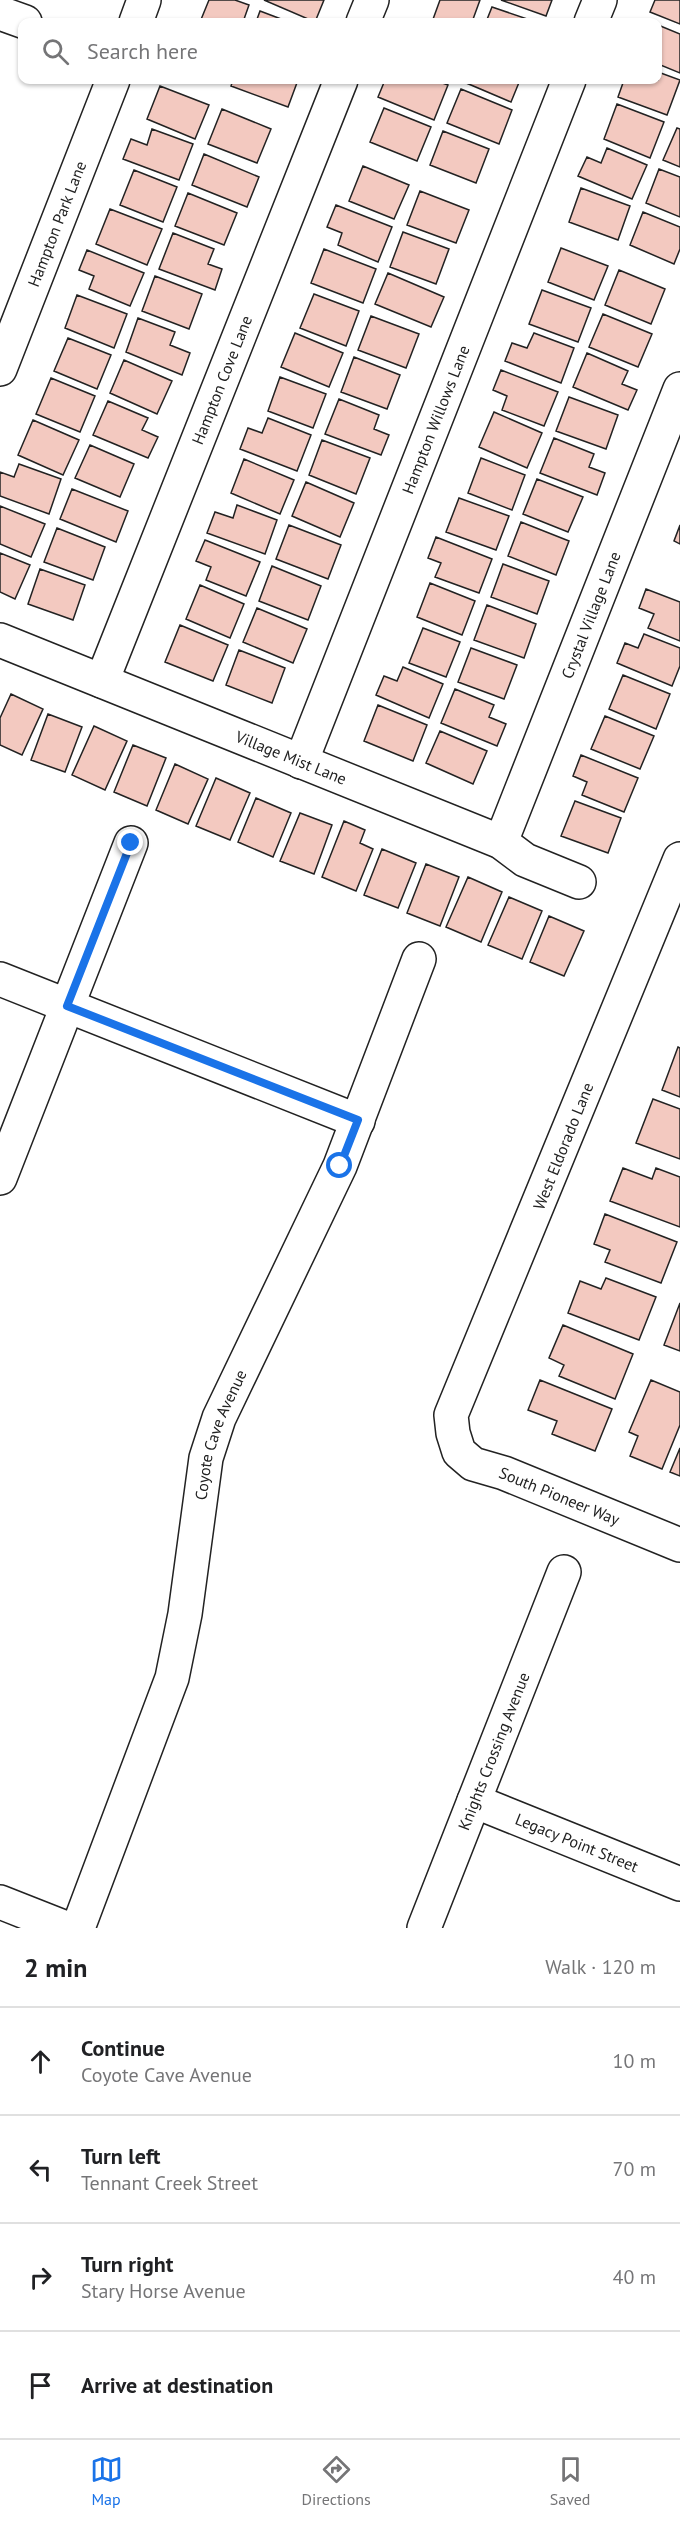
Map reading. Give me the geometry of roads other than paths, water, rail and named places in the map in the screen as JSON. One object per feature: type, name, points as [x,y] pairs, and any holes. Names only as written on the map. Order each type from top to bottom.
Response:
[{"type":"street","points":[[137,18],[144,0]]},
{"type":"street","points":[[365,18],[372,0]]},
{"type":"street","points":[[593,18],[600,0]]},
{"type":"street","points":[[0,13],[18,19]]},
{"type":"street","name":"Hampton Park Lane","points":[[0,369],[111,84]]},
{"type":"street","name":"Hampton Cove Lane","points":[[102,681],[339,84]]},
{"type":"street","name":"Hampton Willows Lane","points":[[302,762],[567,84]]},
{"type":"street","name":"Crystal Village Lane","points":[[501,842],[680,389]]},
{"type":"street","name":"Village Mist Lane","points":[[0,640],[501,842],[525,860],[579,882]]},
{"type":"street","points":[[0,1178],[131,843]]},
{"type":"street","name":"West Eldorado Lane","points":[[453,1433],[451,1415],[454,1407],[680,859]]},
{"type":"street","name":"Coyote Cave Avenue","points":[[78,1928],[172,1678],[185,1614],[206,1458],[219,1418],[340,1166],[419,959]]},
{"type":"street","points":[[0,979],[358,1120]]},
{"type":"street","name":"South Pioneer Way","points":[[453,1433],[459,1452],[473,1464],[504,1473],[680,1545]]},
{"type":"street","name":"Knights Crossing Avenue","points":[[424,1928],[564,1572]]},
{"type":"street","name":"Legacy Point Street","points":[[474,1801],[680,1884]]},
{"type":"street","points":[[0,1902],[66,1928]]}]
